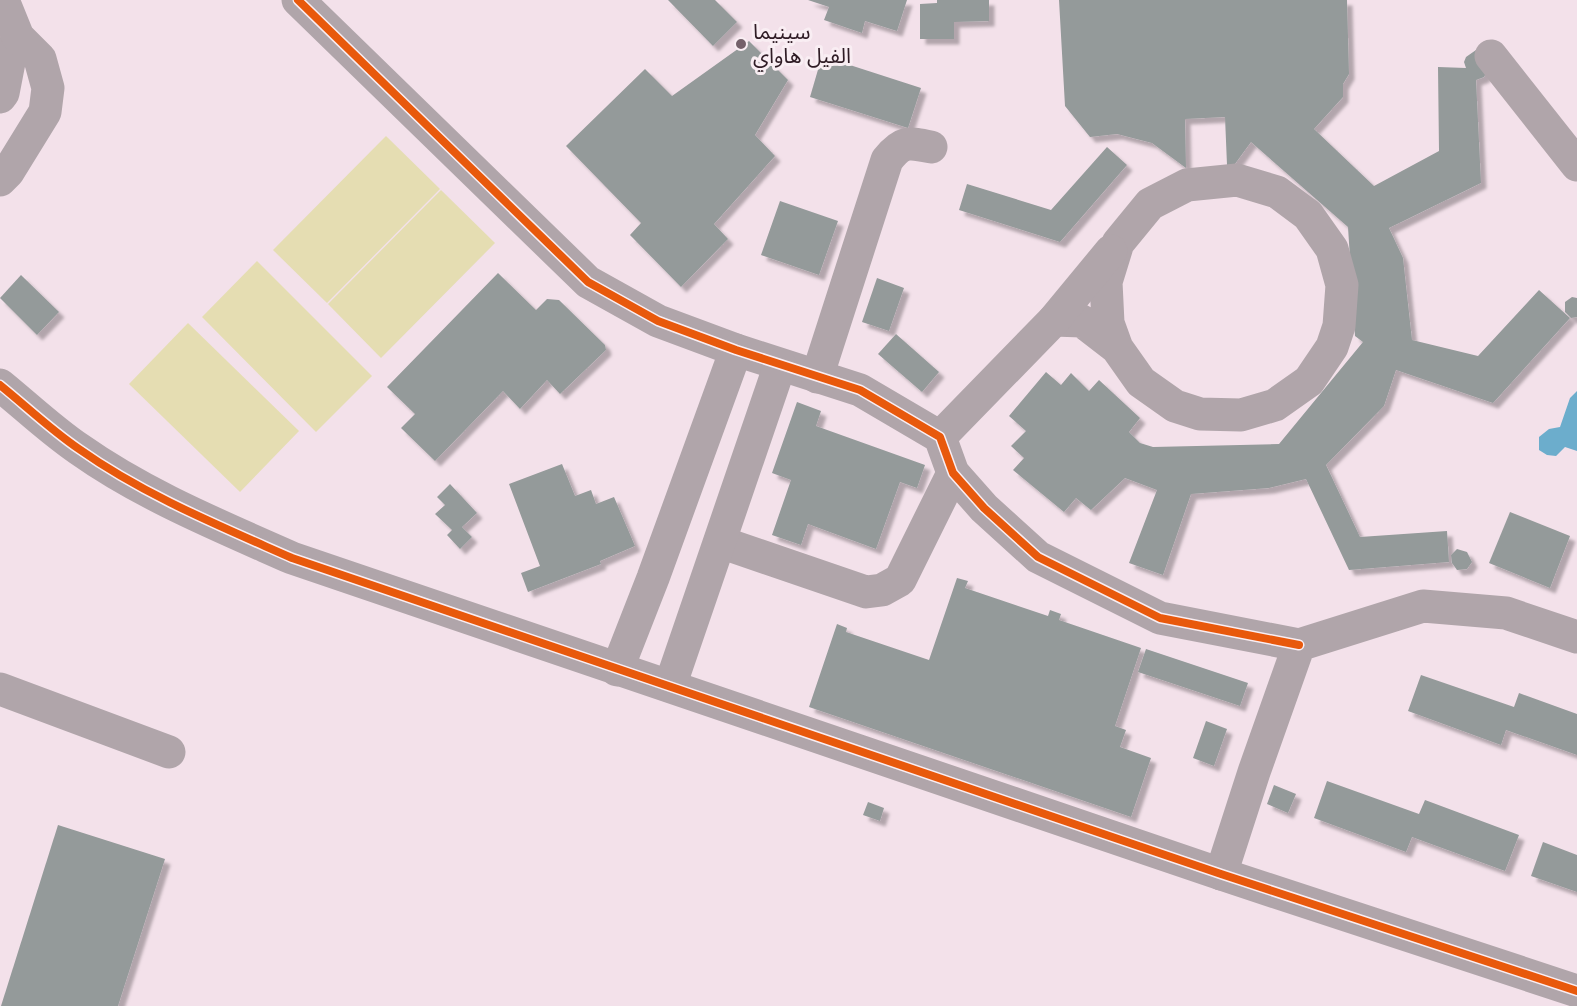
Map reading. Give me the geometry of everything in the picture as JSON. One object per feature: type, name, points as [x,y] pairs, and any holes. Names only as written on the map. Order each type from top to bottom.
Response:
[{"type":"street","points":[[298,0],[588,282],[658,321],[736,350],[860,390],[940,437],[953,473],[984,508],[1038,557],[1160,618],[1299,645],[1423,606],[1506,613],[1577,637]]},
{"type":"street","points":[[0,180],[8,172],[45,112],[48,88],[40,59],[18,37],[8,1]]},
{"type":"street","points":[[0,97],[3,93],[10,57],[18,37]]},
{"type":"street","points":[[1491,56],[1577,165]]},
{"type":"street","points":[[818,377],[886,160],[896,148],[910,142],[931,147]]},
{"type":"street","points":[[940,437],[1054,320],[1150,204],[1187,185],[1237,180],[1276,192],[1308,215],[1332,249],[1342,285],[1339,326],[1332,347],[1309,381],[1275,405],[1241,415],[1200,414],[1175,406],[1141,382],[1117,348],[1108,323],[1106,282],[1118,243]]},
{"type":"street","points":[[1054,320],[1082,321],[1117,348]]},
{"type":"street","points":[[617,670],[736,350]]},
{"type":"street","points":[[670,686],[780,365]]},
{"type":"street","points":[[0,385],[78,449],[127,479],[204,519],[292,558],[1221,874],[1577,991]]},
{"type":"street","points":[[720,542],[866,592],[882,590],[900,580],[953,473]]},
{"type":"street","points":[[1221,874],[1299,645]]},
{"type":"street","points":[[0,688],[169,752]]},
{"type":"shaded area","points":[[386,136],[440,189],[327,303],[273,250]]},
{"type":"shaded area","points":[[441,190],[495,243],[381,358],[328,304]]},
{"type":"shaded area","points":[[257,261],[372,376],[316,432],[202,317]]},
{"type":"shaded area","points":[[188,323],[299,431],[240,492],[129,384]]},
{"type":"water","points":[[1577,391],[1577,451],[1565,447],[1556,456],[1547,455],[1539,450],[1539,437],[1549,429],[1560,427],[1570,398]]},
{"type":"building","points":[[668,0],[715,0],[737,22],[713,46]]},
{"type":"building","points":[[808,0],[907,0],[897,31],[865,21],[862,33],[824,20],[829,7]]},
{"type":"building","points":[[937,0],[989,0],[989,21],[954,22],[954,39],[920,39],[920,4],[937,3]]},
{"type":"building","points":[[1059,0],[1347,0],[1349,74],[1343,84],[1343,97],[1314,129],[1374,186],[1439,151],[1438,67],[1466,68],[1464,62],[1466,57],[1476,50],[1489,67],[1484,77],[1476,80],[1481,183],[1389,228],[1403,258],[1412,340],[1478,356],[1539,290],[1570,318],[1493,403],[1396,370],[1384,406],[1326,465],[1360,537],[1447,531],[1449,562],[1349,570],[1306,479],[1269,488],[1191,494],[1163,575],[1129,563],[1157,490],[1125,478],[1091,510],[1076,498],[1064,512],[1013,470],[1024,458],[1011,446],[1026,431],[1009,416],[1046,372],[1061,385],[1071,373],[1089,391],[1099,380],[1140,418],[1129,432],[1140,443],[1153,447],[1279,444],[1363,342],[1355,336],[1348,227],[1251,142],[1232,168],[1227,165],[1225,117],[1185,119],[1186,168],[1152,143],[1117,134],[1090,137],[1065,106]]},
{"type":"building","points":[[749,41],[788,80],[755,135],[775,156],[714,224],[728,239],[681,287],[630,235],[641,223],[566,146],[645,69],[672,96]]},
{"type":"building","points":[[822,56],[921,88],[908,128],[810,97]]},
{"type":"building","points":[[1107,147],[1127,165],[1060,242],[959,210],[967,184],[1051,210]]},
{"type":"building","points":[[780,201],[838,221],[819,275],[761,255]]},
{"type":"building","points":[[498,273],[536,310],[547,299],[559,300],[605,345],[606,350],[560,394],[547,380],[520,409],[503,391],[435,461],[401,428],[415,414],[387,387]]},
{"type":"building","points":[[21,275],[59,312],[37,335],[0,298]]},
{"type":"building","points":[[877,278],[904,288],[889,331],[862,322]]},
{"type":"building","points":[[1572,297],[1577,298],[1577,317],[1571,318],[1565,312],[1565,302]]},
{"type":"building","points":[[896,334],[939,372],[922,392],[878,354]]},
{"type":"building","points":[[797,402],[821,411],[816,426],[925,465],[917,488],[900,482],[876,549],[808,524],[801,545],[772,535],[791,480],[772,473]]},
{"type":"building","points":[[562,464],[575,496],[591,490],[596,504],[614,497],[635,546],[600,561],[601,564],[528,592],[521,573],[540,566],[509,484]]},
{"type":"building","points":[[450,484],[477,513],[462,527],[472,537],[460,549],[447,535],[452,530],[435,514],[445,505],[437,497]]},
{"type":"building","points":[[1510,512],[1570,536],[1550,588],[1489,563]]},
{"type":"building","points":[[1457,549],[1467,552],[1472,562],[1467,569],[1457,570],[1452,563],[1451,555]]},
{"type":"building","points":[[957,578],[968,581],[965,588],[1048,616],[1050,610],[1061,614],[1059,620],[1141,648],[1115,726],[1126,730],[1120,747],[1151,758],[1131,817],[809,707],[837,624],[847,628],[846,632],[929,660]]},
{"type":"building","points":[[1146,649],[1248,683],[1240,706],[1138,672]]},
{"type":"building","points":[[1421,675],[1514,707],[1519,693],[1577,714],[1577,755],[1506,730],[1501,745],[1408,711]]},
{"type":"building","points":[[1206,721],[1227,729],[1214,766],[1193,758]]},
{"type":"building","points":[[1327,781],[1419,814],[1425,800],[1519,835],[1505,871],[1412,837],[1406,852],[1314,818]]},
{"type":"building","points":[[1274,785],[1296,794],[1288,813],[1267,804]]},
{"type":"building","points":[[868,802],[884,808],[880,821],[863,815]]},
{"type":"building","points":[[58,825],[165,859],[118,1006],[1,1006]]},
{"type":"building","points":[[1543,842],[1577,855],[1577,892],[1531,876]]},
{"type":"cycle path","points":[[298,0],[588,282],[658,321],[736,350],[860,390],[940,437],[953,473],[984,508],[1038,557],[1160,618],[1299,645]]},
{"type":"cycle path","points":[[0,385],[69,442],[104,466],[183,509],[292,558],[1221,874],[1577,991]]},
{"type":"place","name":"سينيما الفيل هاواي","points":[[741,44]]}]
